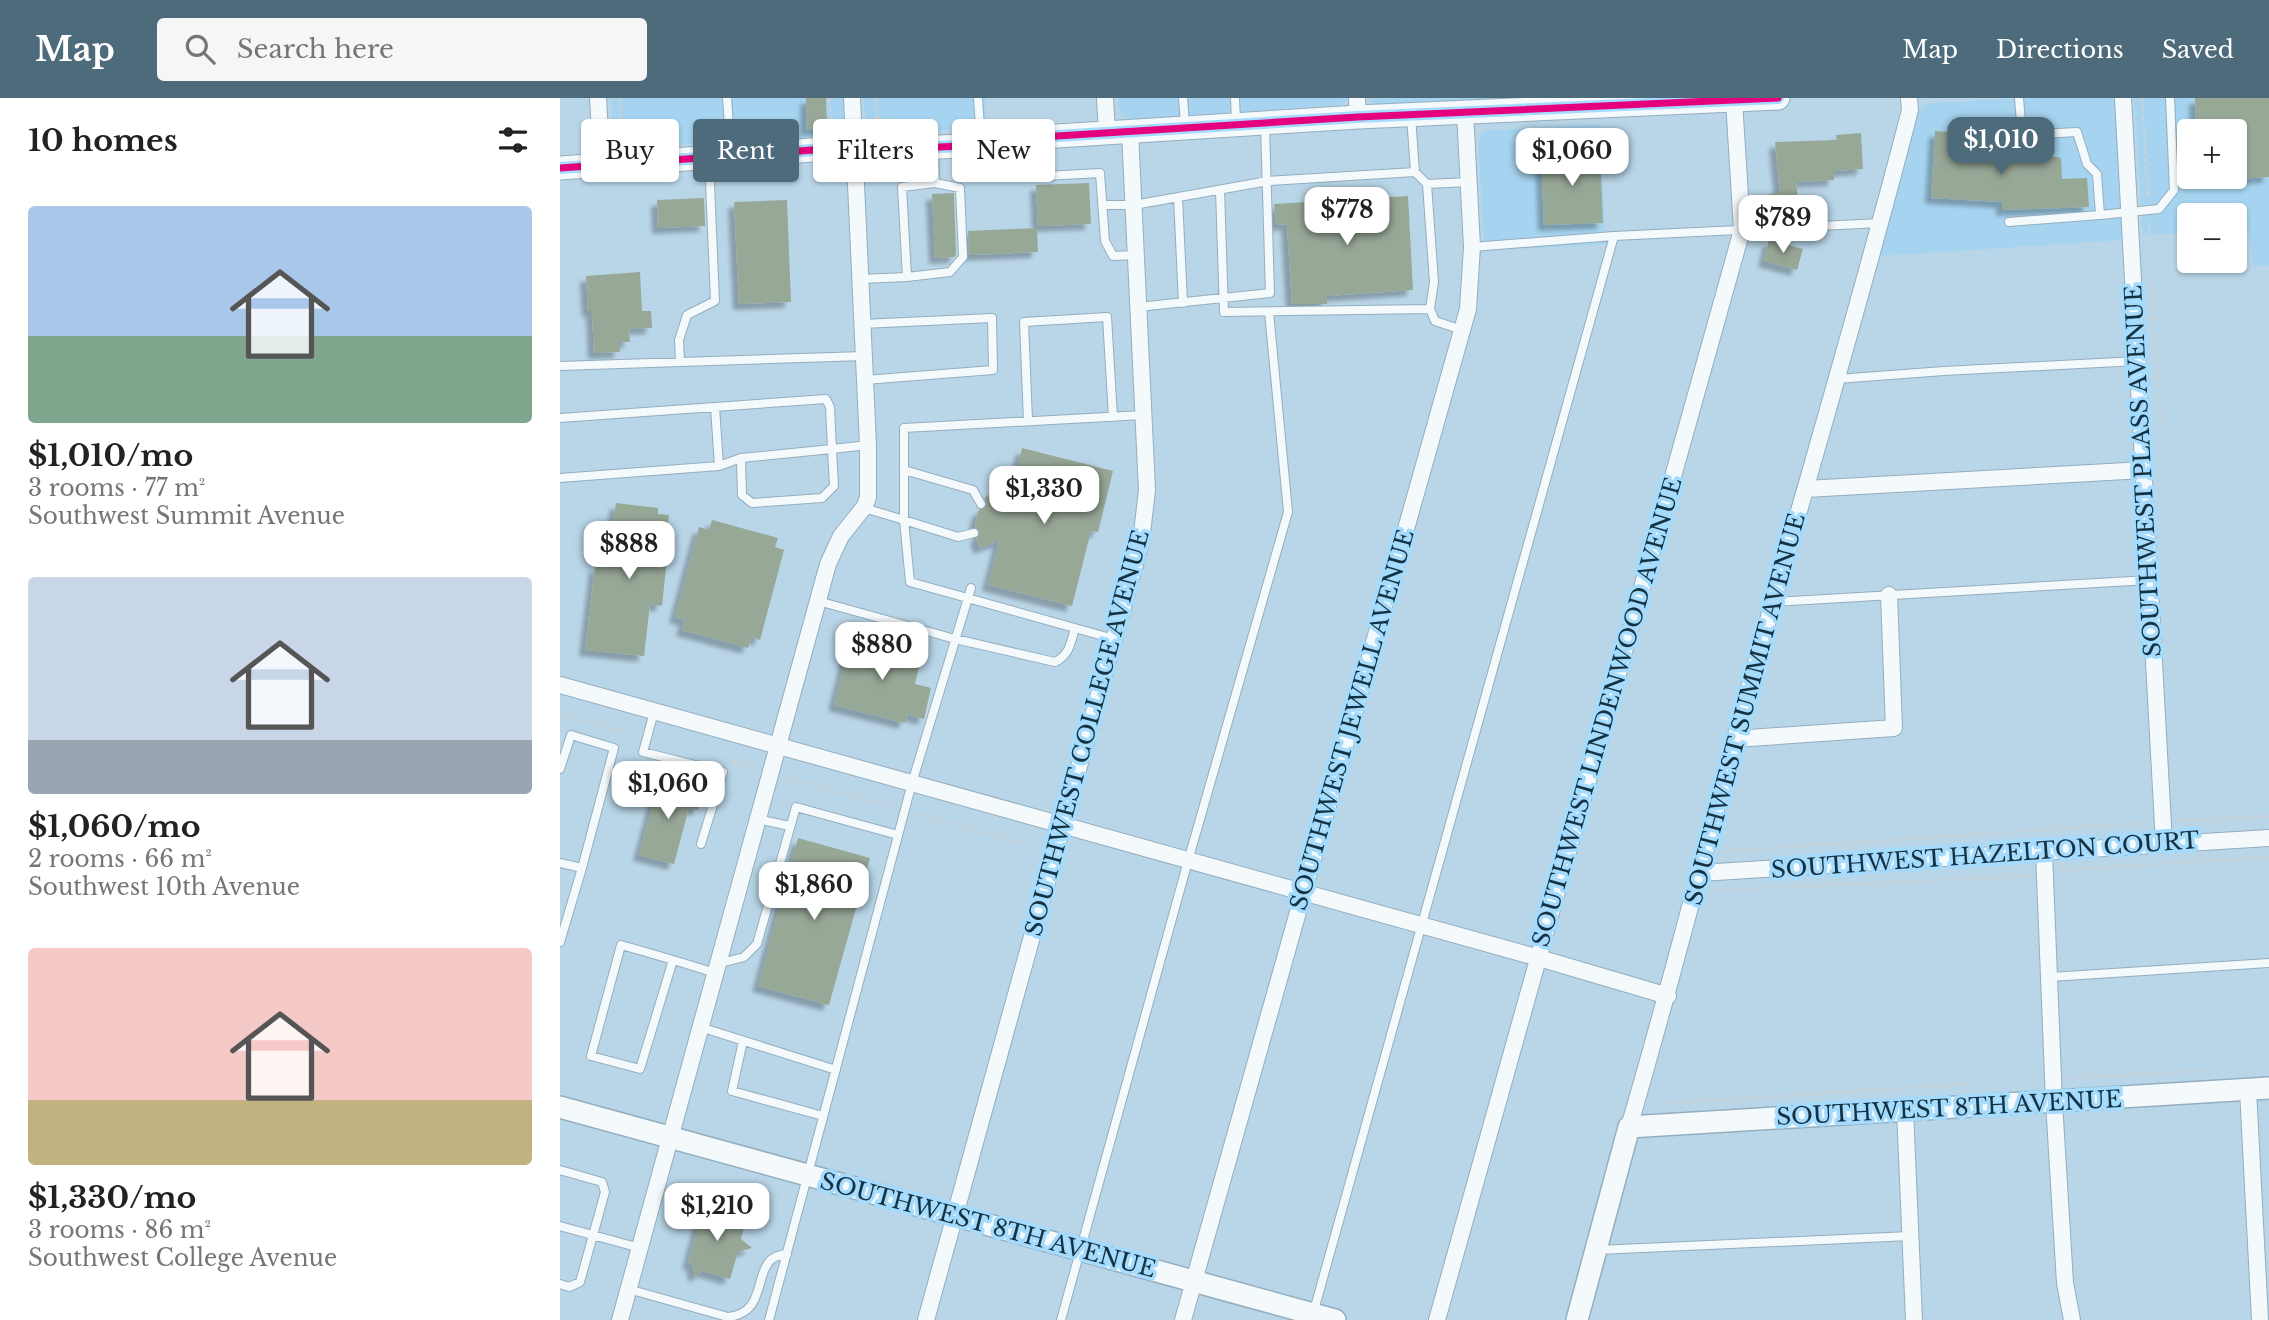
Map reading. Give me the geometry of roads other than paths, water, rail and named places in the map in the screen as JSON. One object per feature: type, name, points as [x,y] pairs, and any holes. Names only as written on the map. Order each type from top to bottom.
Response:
[{"type":"main road","points":[[1055,137],[1264,123],[1358,108],[1411,115],[1476,107],[1777,98]]},
{"type":"main road","points":[[560,168],[581,167]]},
{"type":"street","points":[[598,98],[599,119]]},
{"type":"street","points":[[852,98],[853,119]]},
{"type":"street","points":[[1105,98],[1107,133]]},
{"type":"street","name":"SOUTHWEST SUMMIT AVENUE","points":[[1577,1320],[1629,1127],[1668,996],[1735,739],[1881,223],[1910,110],[1909,98]]},
{"type":"street","name":"SOUTHWEST PLASS AVENUE","points":[[2123,98],[2164,844]]},
{"type":"street","name":"SOUTHWEST LINDENWOOD AVENUE","points":[[1437,1320],[1742,230],[1723,100]]},
{"type":"street","name":"SOUTHWEST JEWELL AVENUE","points":[[1183,1320],[1462,331],[1470,295],[1472,247],[1469,182],[1476,107]]},
{"type":"street","name":"SOUTHWEST COLLEGE AVENUE","points":[[926,1320],[1141,542],[1146,510],[1130,132]]},
{"type":"street","points":[[620,1320],[828,564],[838,542],[864,508],[868,497],[856,182]]},
{"type":"street","points":[[1806,489],[2144,470]]},
{"type":"street","points":[[1735,739],[1894,728],[1889,595]]},
{"type":"street","points":[[560,685],[1303,894],[1423,925],[1668,996]]},
{"type":"street","name":"SOUTHWEST HAZELTON COURT","points":[[1700,873],[2269,838]]},
{"type":"street","points":[[2044,852],[2054,1102],[2065,1283],[2072,1320]]},
{"type":"street","points":[[2258,1089],[2260,1320]]},
{"type":"street","name":"SOUTHWEST 8TH AVENUE","points":[[1629,1127],[2258,1089]]},
{"type":"street","name":"SOUTHWEST 8TH AVENUE","points":[[560,1107],[1194,1281],[1312,1317],[1335,1320]]},
{"type":"street","points":[[1905,1110],[1914,1320]]},
{"type":"lane","points":[[724,119],[727,98]]},
{"type":"lane","points":[[978,98],[979,119]]},
{"type":"lane","points":[[1184,98],[1186,128]]},
{"type":"lane","points":[[1235,98],[1236,125]]},
{"type":"lane","points":[[2019,98],[2022,135],[2077,132],[2087,164],[2097,174],[2100,215]]},
{"type":"lane","points":[[2009,222],[2159,209],[2174,190],[2170,98]]},
{"type":"lane","points":[[1411,115],[1415,173],[1427,184],[1434,282],[1430,309],[1435,321],[1462,331]]},
{"type":"lane","points":[[1138,307],[1270,293],[1264,123]]},
{"type":"lane","points":[[1055,175],[1100,173],[1105,241],[1113,256],[1136,255]]},
{"type":"lane","points":[[1102,205],[1134,205],[1268,181],[1415,173]]},
{"type":"lane","points":[[680,362],[680,340],[687,315],[715,301],[719,182]]},
{"type":"lane","points":[[1427,184],[1469,182]]},
{"type":"lane","points":[[860,279],[906,277],[950,272],[963,257],[960,188],[935,183],[902,187],[906,277]]},
{"type":"lane","points":[[1220,190],[1224,312],[1430,309]]},
{"type":"lane","points":[[1178,197],[1183,303]]},
{"type":"lane","points":[[1472,247],[1614,236],[1881,223]]},
{"type":"lane","points":[[1312,1317],[1614,236]]},
{"type":"lane","points":[[1061,1320],[1288,512],[1269,312]]},
{"type":"lane","points":[[1028,421],[1024,322],[1107,317],[1113,417]]},
{"type":"lane","points":[[862,324],[992,318],[993,370],[865,380]]},
{"type":"lane","points":[[560,366],[863,356]]},
{"type":"lane","points":[[1837,379],[2137,362]]},
{"type":"lane","points":[[560,418],[826,398],[830,407],[834,486],[822,498],[752,503],[742,495],[741,458]]},
{"type":"lane","points":[[715,407],[719,466]]},
{"type":"lane","points":[[1114,639],[910,582],[904,520],[904,428],[1143,415]]},
{"type":"lane","points":[[560,478],[719,466],[741,458],[868,445]]},
{"type":"lane","points":[[904,470],[972,490],[981,504]]},
{"type":"lane","points":[[864,508],[958,537],[974,533]]},
{"type":"lane","points":[[1774,602],[2149,580]]},
{"type":"lane","points":[[769,1320],[912,783],[971,588]]},
{"type":"lane","points":[[817,601],[956,639],[1055,662],[1063,659],[1075,628]]},
{"type":"lane","points":[[654,712],[643,752],[723,772],[701,844]]},
{"type":"lane","points":[[560,769],[571,735],[614,748],[560,942]]},
{"type":"lane","points":[[673,960],[640,1069],[591,1056],[621,945],[673,960],[716,968],[744,957],[757,944],[796,807],[898,835]]},
{"type":"lane","points":[[757,819],[790,826]]},
{"type":"lane","points":[[560,863],[582,869]]},
{"type":"lane","points":[[2050,977],[2269,963]]},
{"type":"lane","points":[[700,1027],[836,1070]]},
{"type":"lane","points":[[743,1041],[732,1091],[823,1116]]},
{"type":"lane","points":[[560,1170],[602,1182],[605,1192],[580,1282],[569,1287],[560,1284]]},
{"type":"lane","points":[[560,1226],[640,1248]]},
{"type":"lane","points":[[1595,1250],[1910,1236]]},
{"type":"lane","points":[[628,1289],[728,1317],[739,1316],[749,1310],[756,1300],[766,1264],[772,1258],[787,1254]]}]
